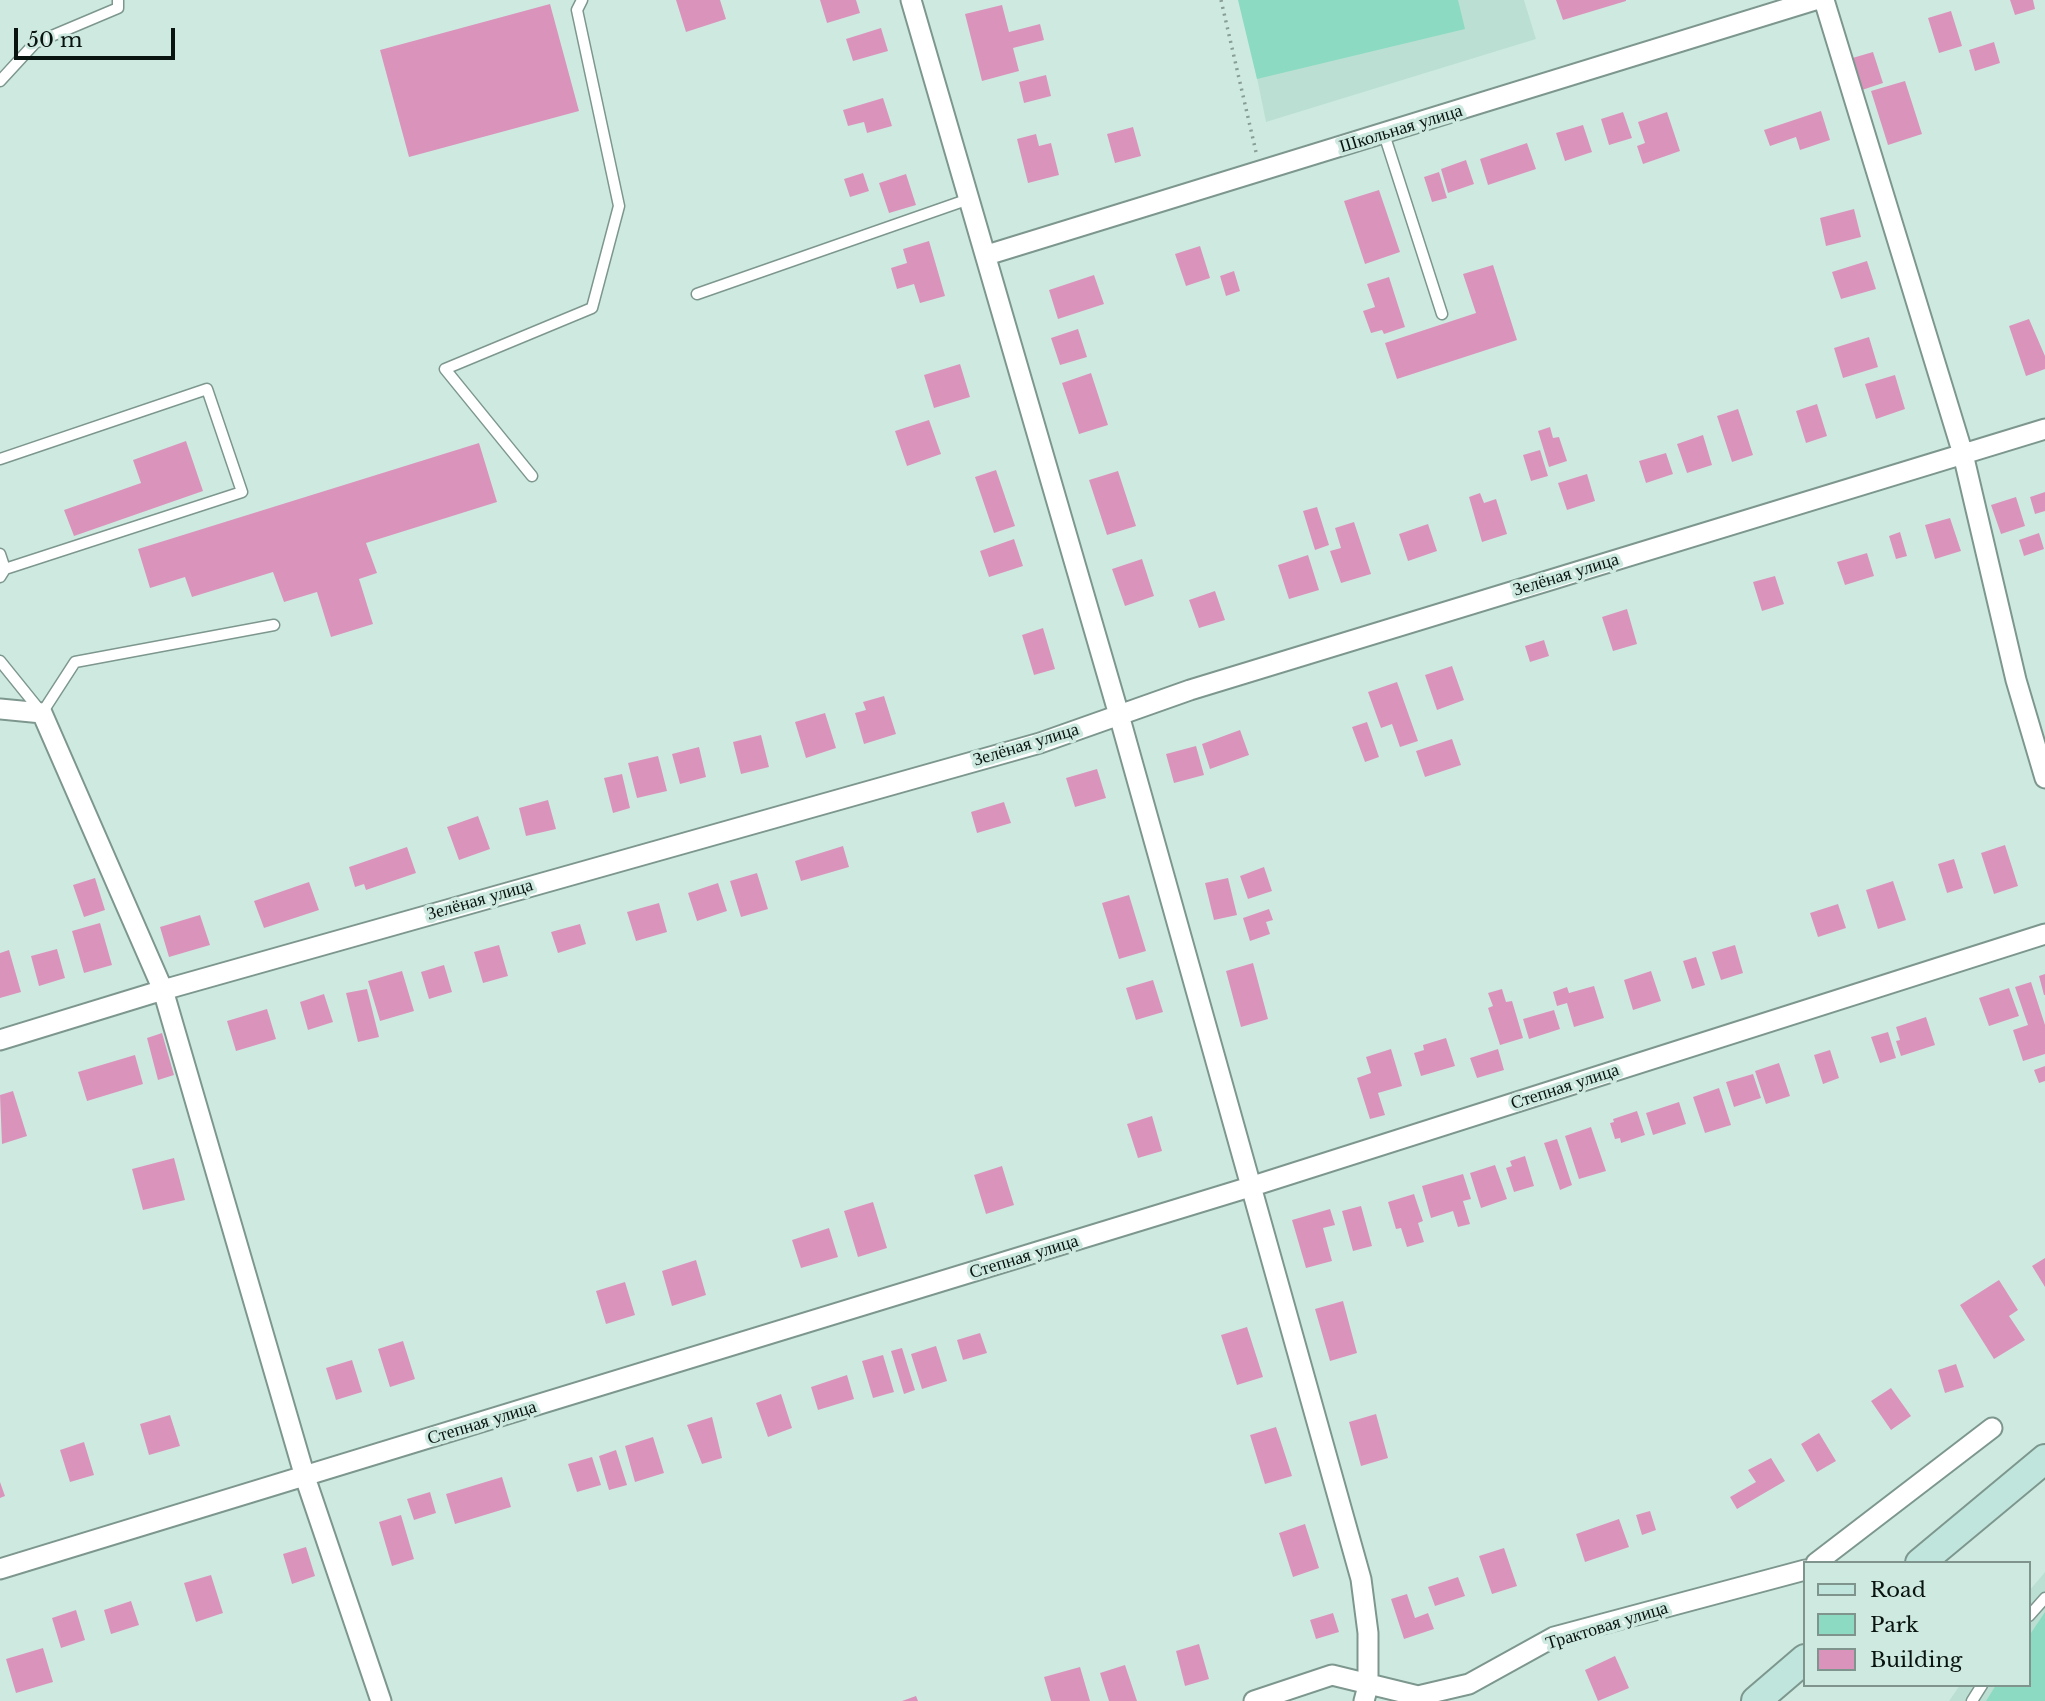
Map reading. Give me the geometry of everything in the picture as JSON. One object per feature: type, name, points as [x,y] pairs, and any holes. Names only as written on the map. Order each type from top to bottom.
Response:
[{"type":"main road","points":[[1922,1561],[2045,1459]]},
{"type":"main road","points":[[1756,1701],[1804,1660]]},
{"type":"street","points":[[911,0],[1119,715],[1361,1579],[1368,1633],[1366,1694]]},
{"type":"street","name":"Школьная улица","points":[[987,255],[1815,0]]},
{"type":"street","points":[[1824,0],[1963,454],[2016,680],[2045,778]]},
{"type":"street","name":"Зелёная улица","points":[[0,1040],[163,990],[1040,743],[1190,690],[2045,429]]},
{"type":"street","points":[[0,709],[42,713],[163,990],[305,1477],[381,1701]]},
{"type":"street","name":"Степная улица","points":[[0,1569],[1253,1186],[2045,934]]},
{"type":"street","points":[[1819,1561],[1992,1428]]},
{"type":"street","name":"Трактовая улица","points":[[1254,1701],[1332,1675],[1366,1694],[1418,1696],[1469,1684],[1554,1637],[1804,1570]]},
{"type":"lane","points":[[0,80],[34,43],[118,8],[118,0]]},
{"type":"lane","points":[[532,476],[445,369],[592,308],[619,206],[577,10],[582,0]]},
{"type":"lane","points":[[1384,134],[1442,314]]},
{"type":"lane","points":[[697,294],[970,199]]},
{"type":"lane","points":[[0,459],[207,389],[242,492],[3,573],[0,554]]},
{"type":"lane","points":[[0,661],[42,713],[75,662],[274,625]]},
{"type":"lane","points":[[2031,1614],[2045,1598]]},
{"type":"path","points":[[1221,0],[1260,172]]},
{"type":"shaded area","points":[[1241,0],[1524,0],[1536,39],[1266,122]]},
{"type":"shaded area","points":[[2045,1572],[2045,1701],[1949,1701],[1959,1687],[2031,1687],[2031,1589]]},
{"type":"green space","points":[[1238,0],[1458,0],[1465,29],[1257,79]]},
{"type":"green space","points":[[2045,1612],[2045,1701],[1986,1701],[1995,1687],[2031,1687],[2031,1633]]},
{"type":"building","points":[[676,0],[720,0],[726,19],[686,32]]},
{"type":"building","points":[[820,0],[856,0],[860,13],[827,23]]},
{"type":"building","points":[[1556,0],[1626,0],[1626,1],[1563,20]]},
{"type":"building","points":[[2010,0],[2033,0],[2035,9],[2015,15]]},
{"type":"building","points":[[550,4],[579,111],[409,157],[380,50]]},
{"type":"building","points":[[1002,5],[1009,32],[1040,24],[1044,40],[1013,48],[1019,71],[982,81],[965,14]]},
{"type":"building","points":[[1951,11],[1962,46],[1939,53],[1928,18]]},
{"type":"building","points":[[881,28],[888,51],[853,61],[846,39]]},
{"type":"building","points":[[1994,42],[2000,63],[1975,71],[1969,50]]},
{"type":"building","points":[[1873,52],[1883,83],[1859,91],[1849,59]]},
{"type":"building","points":[[1046,75],[1051,96],[1024,103],[1019,82]]},
{"type":"building","points":[[1905,81],[1922,134],[1888,145],[1871,91]]},
{"type":"building","points":[[883,98],[892,126],[867,133],[864,122],[848,126],[843,110]]},
{"type":"building","points":[[1821,111],[1830,140],[1800,150],[1796,137],[1770,146],[1764,130]]},
{"type":"building","points":[[1623,112],[1632,138],[1609,145],[1601,119]]},
{"type":"building","points":[[1667,112],[1680,151],[1643,164],[1637,146],[1645,143],[1638,122]]},
{"type":"building","points":[[1583,125],[1592,152],[1565,161],[1556,133]]},
{"type":"building","points":[[1133,127],[1141,156],[1115,163],[1107,134]]},
{"type":"building","points":[[1036,134],[1039,146],[1051,143],[1059,175],[1028,183],[1017,139]]},
{"type":"building","points":[[1527,143],[1536,169],[1488,185],[1480,159]]},
{"type":"building","points":[[1466,160],[1474,184],[1448,193],[1441,169]]},
{"type":"building","points":[[1439,172],[1447,198],[1432,202],[1424,177]]},
{"type":"building","points":[[863,173],[869,191],[850,197],[844,179]]},
{"type":"building","points":[[906,174],[916,205],[889,213],[879,183]]},
{"type":"building","points":[[1379,190],[1400,252],[1365,264],[1344,201]]},
{"type":"building","points":[[1854,209],[1861,237],[1826,246],[1820,218]]},
{"type":"building","points":[[929,241],[945,296],[920,303],[914,284],[897,289],[891,268],[907,263],[903,249]]},
{"type":"building","points":[[1200,246],[1210,278],[1186,286],[1175,254]]},
{"type":"building","points":[[1867,261],[1876,289],[1841,299],[1832,272]]},
{"type":"building","points":[[1493,265],[1517,340],[1397,379],[1385,343],[1476,313],[1463,274]]},
{"type":"building","points":[[1234,271],[1240,291],[1226,296],[1220,276]]},
{"type":"building","points":[[1094,275],[1104,304],[1058,319],[1049,290]]},
{"type":"building","points":[[1389,277],[1405,327],[1384,334],[1382,330],[1371,333],[1363,311],[1375,307],[1367,284]]},
{"type":"building","points":[[2029,319],[2045,356],[2045,369],[2026,376],[2009,326]]},
{"type":"building","points":[[1078,329],[1087,357],[1060,365],[1051,338]]},
{"type":"building","points":[[1869,337],[1878,367],[1843,378],[1834,348]]},
{"type":"building","points":[[960,364],[970,397],[934,408],[924,375]]},
{"type":"building","points":[[1091,373],[1108,425],[1079,434],[1062,383]]},
{"type":"building","points":[[1895,375],[1905,409],[1876,419],[1865,384]]},
{"type":"building","points":[[1817,404],[1827,436],[1806,443],[1796,411]]},
{"type":"building","points":[[1738,409],[1753,455],[1732,462],[1717,416]]},
{"type":"building","points":[[929,420],[941,454],[907,466],[895,431]]},
{"type":"building","points":[[1550,427],[1553,438],[1559,437],[1567,461],[1549,467],[1538,431]]},
{"type":"building","points":[[1703,435],[1712,465],[1687,473],[1677,444]]},
{"type":"building","points":[[186,441],[203,491],[74,536],[64,510],[141,483],[133,460]]},
{"type":"building","points":[[479,443],[497,502],[366,543],[377,573],[359,579],[373,624],[331,637],[317,592],[284,602],[273,572],[192,597],[185,577],[150,588],[138,549]]},
{"type":"building","points":[[1540,450],[1548,476],[1531,481],[1523,455]]},
{"type":"building","points":[[1666,453],[1673,474],[1646,483],[1639,461]]},
{"type":"building","points":[[996,470],[1015,526],[994,533],[975,477]]},
{"type":"building","points":[[1118,471],[1136,526],[1107,535],[1089,480]]},
{"type":"building","points":[[1587,474],[1595,501],[1567,510],[1558,483]]},
{"type":"building","points":[[2045,492],[2045,511],[2035,514],[2030,497]]},
{"type":"building","points":[[1480,493],[1484,503],[1496,499],[1507,534],[1482,542],[1469,497]]},
{"type":"building","points":[[2016,497],[2025,526],[2001,534],[1991,505]]},
{"type":"building","points":[[1317,507],[1329,545],[1315,550],[1303,511]]},
{"type":"building","points":[[1950,518],[1961,551],[1935,559],[1925,525]]},
{"type":"building","points":[[1354,522],[1371,574],[1341,583],[1330,551],[1341,548],[1335,528]]},
{"type":"building","points":[[1428,524],[1437,551],[1408,561],[1399,534]]},
{"type":"building","points":[[1900,532],[1907,556],[1896,559],[1889,536]]},
{"type":"building","points":[[2039,533],[2044,549],[2024,556],[2019,540]]},
{"type":"building","points":[[1014,539],[1023,566],[989,577],[980,551]]},
{"type":"building","points":[[1867,553],[1874,576],[1845,585],[1837,562]]},
{"type":"building","points":[[1308,555],[1319,590],[1289,599],[1278,565]]},
{"type":"building","points":[[1142,559],[1154,596],[1125,606],[1112,569]]},
{"type":"building","points":[[1775,576],[1784,604],[1762,611],[1753,582]]},
{"type":"building","points":[[1215,591],[1225,620],[1199,628],[1189,600]]},
{"type":"building","points":[[1627,609],[1637,644],[1613,651],[1602,617]]},
{"type":"building","points":[[1043,628],[1055,669],[1034,675],[1022,635]]},
{"type":"building","points":[[1544,640],[1549,656],[1530,662],[1525,646]]},
{"type":"building","points":[[1452,666],[1464,700],[1437,710],[1425,675]]},
{"type":"building","points":[[1397,682],[1418,741],[1400,747],[1392,724],[1381,728],[1368,692]]},
{"type":"building","points":[[884,696],[896,734],[864,744],[855,713],[866,710],[863,702]]},
{"type":"building","points":[[825,713],[836,748],[806,758],[795,722]]},
{"type":"building","points":[[1367,722],[1379,757],[1365,762],[1352,727]]},
{"type":"building","points":[[1240,730],[1249,755],[1210,769],[1202,744]]},
{"type":"building","points":[[761,735],[769,767],[741,774],[733,742]]},
{"type":"building","points":[[1452,739],[1461,765],[1425,777],[1416,751]]},
{"type":"building","points":[[1196,746],[1204,775],[1174,783],[1166,754]]},
{"type":"building","points":[[699,747],[706,777],[680,784],[672,754]]},
{"type":"building","points":[[658,756],[667,791],[637,798],[628,763]]},
{"type":"building","points":[[1097,769],[1106,798],[1075,807],[1066,778]]},
{"type":"building","points":[[622,774],[630,808],[613,813],[604,778]]},
{"type":"building","points":[[548,800],[556,829],[526,836],[519,808]]},
{"type":"building","points":[[1004,802],[1011,823],[977,833],[971,812]]},
{"type":"building","points":[[478,816],[490,849],[459,860],[447,827]]},
{"type":"building","points":[[2005,845],[2018,886],[1994,894],[1981,853]]},
{"type":"building","points":[[843,846],[849,867],[801,881],[795,861]]},
{"type":"building","points":[[407,847],[416,873],[366,890],[364,884],[355,887],[349,867]]},
{"type":"building","points":[[1954,859],[1963,888],[1947,893],[1938,864]]},
{"type":"building","points":[[1264,867],[1272,891],[1248,899],[1240,876]]},
{"type":"building","points":[[757,873],[768,909],[741,917],[730,881]]},
{"type":"building","points":[[95,878],[105,910],[84,917],[73,885]]},
{"type":"building","points":[[1228,878],[1237,915],[1214,920],[1205,883]]},
{"type":"building","points":[[1893,881],[1906,920],[1878,929],[1866,890]]},
{"type":"building","points":[[309,882],[319,910],[264,928],[254,901]]},
{"type":"building","points":[[718,883],[727,911],[697,921],[688,893]]},
{"type":"building","points":[[1129,895],[1146,951],[1119,959],[1102,903]]},
{"type":"building","points":[[659,903],[667,932],[636,941],[627,912]]},
{"type":"building","points":[[1838,904],[1846,928],[1818,937],[1810,913]]},
{"type":"building","points":[[1269,909],[1273,920],[1266,922],[1270,934],[1250,941],[1243,918]]},
{"type":"building","points":[[200,915],[210,945],[169,957],[160,927]]},
{"type":"building","points":[[100,923],[112,965],[84,973],[72,931]]},
{"type":"building","points":[[580,924],[586,944],[558,953],[551,932]]},
{"type":"building","points":[[499,945],[508,976],[483,983],[474,952]]},
{"type":"building","points":[[1735,945],[1743,973],[1721,980],[1712,952]]},
{"type":"building","points":[[57,949],[65,978],[39,986],[31,956]]},
{"type":"building","points":[[9,950],[21,992],[0,998],[0,953]]},
{"type":"building","points":[[1696,957],[1705,985],[1692,989],[1683,961]]},
{"type":"building","points":[[1253,963],[1268,1019],[1241,1027],[1226,971]]},
{"type":"building","points":[[444,965],[452,992],[429,999],[421,972]]},
{"type":"building","points":[[402,971],[414,1011],[380,1021],[368,981]]},
{"type":"building","points":[[1651,971],[1661,1001],[1633,1010],[1624,980]]},
{"type":"building","points":[[2045,974],[2045,995],[2044,995],[2039,976]]},
{"type":"building","points":[[1153,980],[1163,1012],[1136,1020],[1126,988]]},
{"type":"building","points":[[2031,982],[2045,1025],[2045,1054],[2023,1061],[2013,1030],[2028,1025],[2015,987]]},
{"type":"building","points":[[1594,986],[1604,1018],[1574,1027],[1567,1003],[1557,1006],[1553,992],[1567,987],[1569,993]]},
{"type":"building","points":[[2009,988],[2019,1016],[1989,1026],[1979,998]]},
{"type":"building","points":[[367,989],[379,1037],[358,1042],[346,993]]},
{"type":"building","points":[[1502,989],[1506,1002],[1512,1001],[1523,1038],[1500,1045],[1488,1008],[1493,1006],[1488,993]]},
{"type":"building","points":[[324,994],[333,1022],[308,1030],[300,1002]]},
{"type":"building","points":[[267,1009],[276,1039],[236,1051],[227,1021]]},
{"type":"building","points":[[1554,1010],[1560,1029],[1529,1039],[1523,1019]]},
{"type":"building","points":[[1926,1017],[1935,1045],[1901,1056],[1896,1041],[1900,1040],[1896,1027]]},
{"type":"building","points":[[1888,1032],[1896,1058],[1880,1063],[1871,1037]]},
{"type":"building","points":[[162,1033],[174,1075],[158,1080],[147,1038]]},
{"type":"building","points":[[1446,1038],[1455,1066],[1421,1076],[1414,1053],[1424,1050],[1423,1045]]},
{"type":"building","points":[[1391,1049],[1402,1086],[1378,1093],[1385,1115],[1370,1119],[1357,1078],[1371,1073],[1366,1057]]},
{"type":"building","points":[[1498,1049],[1504,1070],[1477,1078],[1470,1058]]},
{"type":"building","points":[[1830,1050],[1839,1078],[1823,1084],[1814,1055]]},
{"type":"building","points":[[135,1055],[143,1084],[87,1101],[78,1072]]},
{"type":"building","points":[[1779,1063],[1790,1096],[1766,1104],[1755,1071]]},
{"type":"building","points":[[2045,1066],[2045,1081],[2039,1083],[2034,1070]]},
{"type":"building","points":[[1753,1074],[1761,1098],[1734,1107],[1726,1082]]},
{"type":"building","points":[[1719,1088],[1731,1125],[1705,1133],[1693,1097]]},
{"type":"building","points":[[13,1091],[27,1136],[2,1144],[0,1095]]},
{"type":"building","points":[[1679,1102],[1686,1124],[1653,1135],[1646,1113]]},
{"type":"building","points":[[1637,1111],[1645,1135],[1621,1143],[1620,1138],[1615,1139],[1610,1123],[1614,1122],[1613,1119]]},
{"type":"building","points":[[1152,1116],[1162,1151],[1138,1158],[1127,1124]]},
{"type":"building","points":[[1591,1127],[1606,1171],[1579,1179],[1565,1136]]},
{"type":"building","points":[[1557,1139],[1572,1185],[1560,1190],[1544,1143]]},
{"type":"building","points":[[1525,1156],[1534,1186],[1514,1192],[1506,1168],[1512,1166],[1510,1161]]},
{"type":"building","points":[[174,1158],[185,1200],[143,1210],[132,1169]]},
{"type":"building","points":[[1495,1165],[1507,1199],[1481,1208],[1470,1173]]},
{"type":"building","points":[[1002,1166],[1014,1205],[986,1214],[974,1175]]},
{"type":"building","points":[[1463,1174],[1471,1199],[1463,1201],[1470,1224],[1458,1227],[1453,1211],[1431,1218],[1422,1186]]},
{"type":"building","points":[[1414,1194],[1423,1221],[1418,1223],[1424,1242],[1407,1247],[1401,1228],[1396,1229],[1388,1202]]},
{"type":"building","points":[[873,1202],[887,1248],[858,1257],[844,1211]]},
{"type":"building","points":[[1361,1206],[1372,1246],[1353,1251],[1342,1211]]},
{"type":"building","points":[[1330,1209],[1335,1225],[1323,1228],[1332,1261],[1306,1268],[1292,1220]]},
{"type":"building","points":[[829,1228],[838,1257],[801,1268],[792,1240]]},
{"type":"building","points":[[2045,1258],[2045,1287],[2032,1266]]},
{"type":"building","points":[[696,1260],[706,1295],[672,1306],[662,1271]]},
{"type":"building","points":[[1999,1280],[2018,1310],[2009,1316],[2025,1340],[1994,1359],[1960,1305]]},
{"type":"building","points":[[625,1282],[635,1315],[606,1324],[596,1291]]},
{"type":"building","points":[[1343,1301],[1357,1353],[1330,1361],[1315,1309]]},
{"type":"building","points":[[1247,1327],[1263,1377],[1237,1385],[1221,1335]]},
{"type":"building","points":[[980,1333],[987,1353],[963,1360],[957,1340]]},
{"type":"building","points":[[403,1341],[415,1379],[390,1387],[378,1349]]},
{"type":"building","points":[[936,1346],[947,1381],[922,1389],[911,1354]]},
{"type":"building","points":[[902,1348],[915,1390],[904,1394],[891,1351]]},
{"type":"building","points":[[883,1355],[894,1392],[873,1398],[862,1361]]},
{"type":"building","points":[[352,1360],[362,1392],[336,1400],[326,1368]]},
{"type":"building","points":[[1956,1364],[1964,1387],[1945,1393],[1938,1370]]},
{"type":"building","points":[[847,1375],[854,1399],[818,1410],[811,1387]]},
{"type":"building","points":[[1891,1388],[1911,1416],[1891,1430],[1871,1401]]},
{"type":"building","points":[[781,1394],[792,1428],[768,1437],[756,1403]]},
{"type":"building","points":[[1376,1414],[1388,1458],[1361,1466],[1349,1422]]},
{"type":"building","points":[[170,1415],[180,1446],[149,1455],[140,1424]]},
{"type":"building","points":[[712,1417],[722,1458],[702,1464],[687,1425]]},
{"type":"building","points":[[1276,1427],[1292,1476],[1265,1484],[1250,1435]]},
{"type":"building","points":[[1819,1433],[1836,1461],[1817,1472],[1801,1444]]},
{"type":"building","points":[[653,1437],[664,1473],[635,1482],[625,1446]]},
{"type":"building","points":[[84,1442],[94,1475],[70,1482],[60,1450]]},
{"type":"building","points":[[616,1450],[627,1485],[609,1490],[599,1456]]},
{"type":"building","points":[[592,1457],[601,1485],[577,1492],[568,1464]]},
{"type":"building","points":[[1771,1458],[1785,1481],[1737,1509],[1730,1497],[1756,1482],[1748,1470]]},
{"type":"building","points":[[502,1477],[511,1507],[455,1524],[446,1494]]},
{"type":"building","points":[[0,1482],[5,1496],[0,1498]]},
{"type":"building","points":[[430,1492],[436,1513],[414,1520],[407,1499]]},
{"type":"building","points":[[1650,1511],[1656,1530],[1642,1535],[1636,1515]]},
{"type":"building","points":[[401,1515],[414,1559],[392,1566],[379,1522]]},
{"type":"building","points":[[1619,1519],[1629,1547],[1585,1562],[1576,1534]]},
{"type":"building","points":[[1305,1524],[1319,1568],[1293,1577],[1279,1533]]},
{"type":"building","points":[[306,1547],[315,1576],[292,1584],[283,1554]]},
{"type":"building","points":[[1504,1548],[1517,1586],[1492,1594],[1479,1556]]},
{"type":"building","points":[[211,1575],[223,1613],[196,1622],[184,1583]]},
{"type":"building","points":[[1458,1577],[1465,1596],[1435,1606],[1428,1587]]},
{"type":"building","points":[[1407,1594],[1415,1618],[1428,1613],[1434,1629],[1404,1639],[1391,1599]]},
{"type":"building","points":[[131,1601],[139,1625],[111,1634],[104,1610]]},
{"type":"building","points":[[76,1610],[85,1640],[61,1648],[52,1618]]},
{"type":"building","points":[[1333,1613],[1339,1632],[1316,1639],[1310,1620]]},
{"type":"building","points":[[1199,1644],[1209,1679],[1185,1686],[1176,1651]]},
{"type":"building","points":[[43,1648],[53,1682],[16,1693],[6,1659]]},
{"type":"building","points":[[1615,1656],[1629,1688],[1598,1701],[1585,1670]]},
{"type":"building","points":[[1125,1665],[1137,1701],[1109,1701],[1100,1673]]},
{"type":"building","points":[[1080,1667],[1090,1701],[1051,1701],[1044,1677]]},
{"type":"building","points":[[916,1696],[918,1701],[902,1701]]}]
